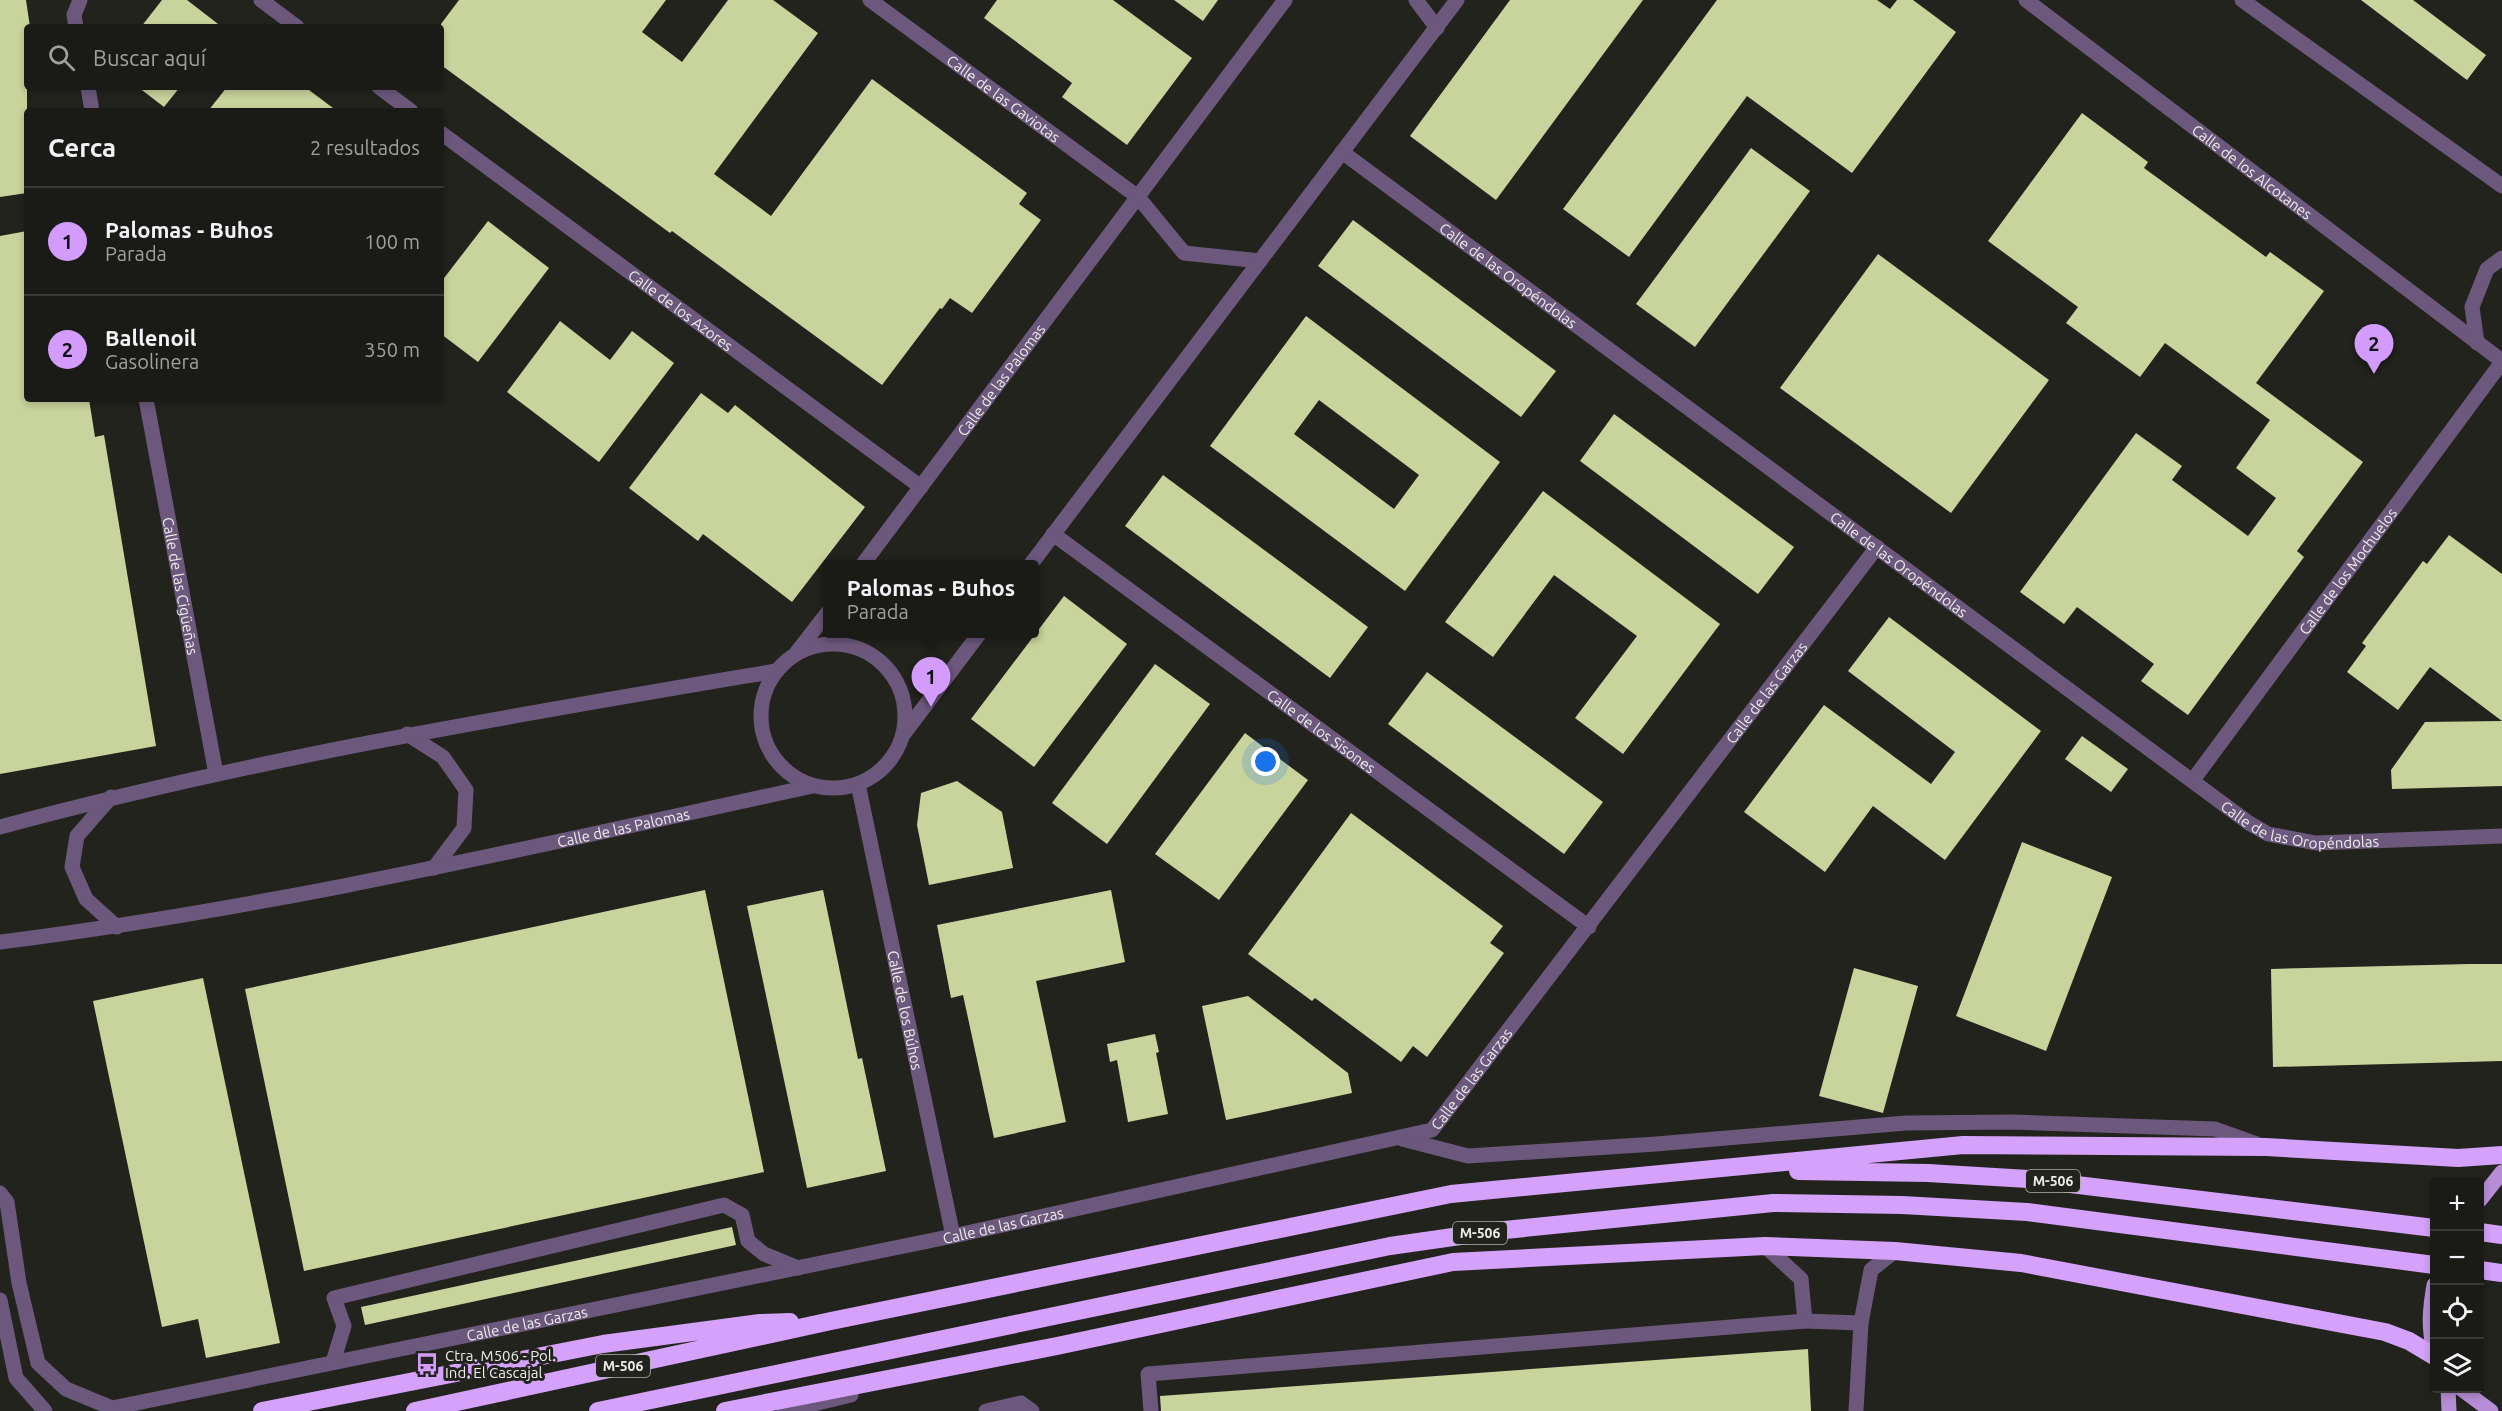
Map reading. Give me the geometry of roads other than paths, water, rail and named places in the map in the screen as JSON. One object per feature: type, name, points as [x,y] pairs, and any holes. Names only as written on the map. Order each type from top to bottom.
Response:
[{"type":"highway","points":[[1719,1169],[1963,1144],[2266,1147],[2458,1158],[2502,1155]]},
{"type":"highway","name":"M-506","points":[[415,1411],[831,1321],[1451,1194],[1719,1169],[1928,1173],[2028,1179],[2430,1228]]},
{"type":"highway","name":"M-506","points":[[598,1411],[1390,1246],[1495,1231],[1773,1203],[1902,1205],[2027,1212],[2430,1265]]},
{"type":"highway","points":[[2484,1233],[2502,1235]]},
{"type":"highway","points":[[725,1411],[1057,1346],[1453,1262],[1765,1246],[1895,1251],[2021,1263],[2385,1332],[2409,1341],[2430,1354]]},
{"type":"highway","points":[[2484,1271],[2502,1273]]},
{"type":"highway","points":[[262,1411],[603,1344],[760,1323],[831,1321]]},
{"type":"main road","points":[[2484,1195],[2502,1172]]},
{"type":"main road","points":[[2448,1393],[2449,1411]]},
{"type":"main road","points":[[2466,1393],[2491,1411]]},
{"type":"street","points":[[76,24],[74,15],[80,0]]},
{"type":"street","points":[[261,0],[293,24]]},
{"type":"street","name":"Calle de las Gaviotas","points":[[870,0],[1138,197]]},
{"type":"street","name":"Calle de las Palomas","points":[[866,560],[1285,0]]},
{"type":"street","points":[[1416,0],[1437,28]]},
{"type":"street","points":[[1034,560],[1457,0]]},
{"type":"street","name":"Calle de los Alcotanes","points":[[2026,0],[2502,361]]},
{"type":"street","points":[[2242,0],[2502,186]]},
{"type":"street","points":[[88,90],[92,108]]},
{"type":"street","points":[[382,90],[407,108]]},
{"type":"street","name":"Calle de los Azores","points":[[444,135],[921,487]]},
{"type":"street","name":"Calle de las Oropéndolas","points":[[1342,152],[2249,823],[2268,834],[2316,843],[2502,836]]},
{"type":"street","points":[[1138,197],[1184,253],[1260,261]]},
{"type":"street","points":[[2477,343],[2472,307],[2487,268],[2502,258]]},
{"type":"street","name":"Calle de los Mochuelos","points":[[2193,780],[2502,361]]},
{"type":"street","name":"Calle de las Cigüeñas","points":[[147,402],[216,774]]},
{"type":"street","name":"Calle de los Sisones","points":[[1053,534],[1589,927]]},
{"type":"street","name":"Calle de las Garzas","points":[[0,1193],[7,1202],[20,1283],[38,1363],[66,1389],[112,1408],[953,1236],[1432,1130],[1877,547]]},
{"type":"street","points":[[823,618],[797,652],[776,670],[764,691],[760,715],[764,738],[775,760],[792,776],[813,786],[836,789],[858,784],[878,773],[894,756],[903,735],[975,638]]},
{"type":"street","points":[[797,652],[820,644],[845,644],[868,651],[887,666],[900,687],[906,711],[903,735]]},
{"type":"street","points":[[0,827],[111,797],[406,734],[776,670]]},
{"type":"street","points":[[406,734],[443,757],[466,790],[464,828],[434,868]]},
{"type":"street","name":"Calle de los Búhos","points":[[858,784],[953,1236]]},
{"type":"street","name":"Calle de las Palomas","points":[[0,942],[117,927],[434,868],[813,786]]},
{"type":"street","points":[[111,797],[77,836],[72,867],[86,899],[117,927]]},
{"type":"street","points":[[1398,1137],[1468,1156],[1656,1144],[1906,1123],[2013,1122],[2215,1129],[2266,1147]]},
{"type":"street","points":[[333,1362],[344,1326],[334,1298],[724,1205],[742,1215],[748,1241],[764,1254],[798,1268]]},
{"type":"street","points":[[1765,1246],[1801,1279],[1805,1320]]},
{"type":"street","points":[[1856,1411],[1861,1323],[1871,1270],[1895,1251]]},
{"type":"street","points":[[0,1300],[16,1378],[45,1411]]},
{"type":"street","points":[[1151,1411],[1148,1374],[1805,1320],[1861,1323]]},
{"type":"street","points":[[784,1411],[1057,1346]]},
{"type":"street","points":[[986,1411],[1021,1403],[1032,1411]]},
{"type":"place","name":"Ballenoil","points":[[2374,374]]},
{"type":"place","name":"Palomas - Buhos","points":[[931,707]]},
{"type":"place","name":"Ctra. M506 - Pol. Ind. El Cascajal","points":[[427,1364]]}]
